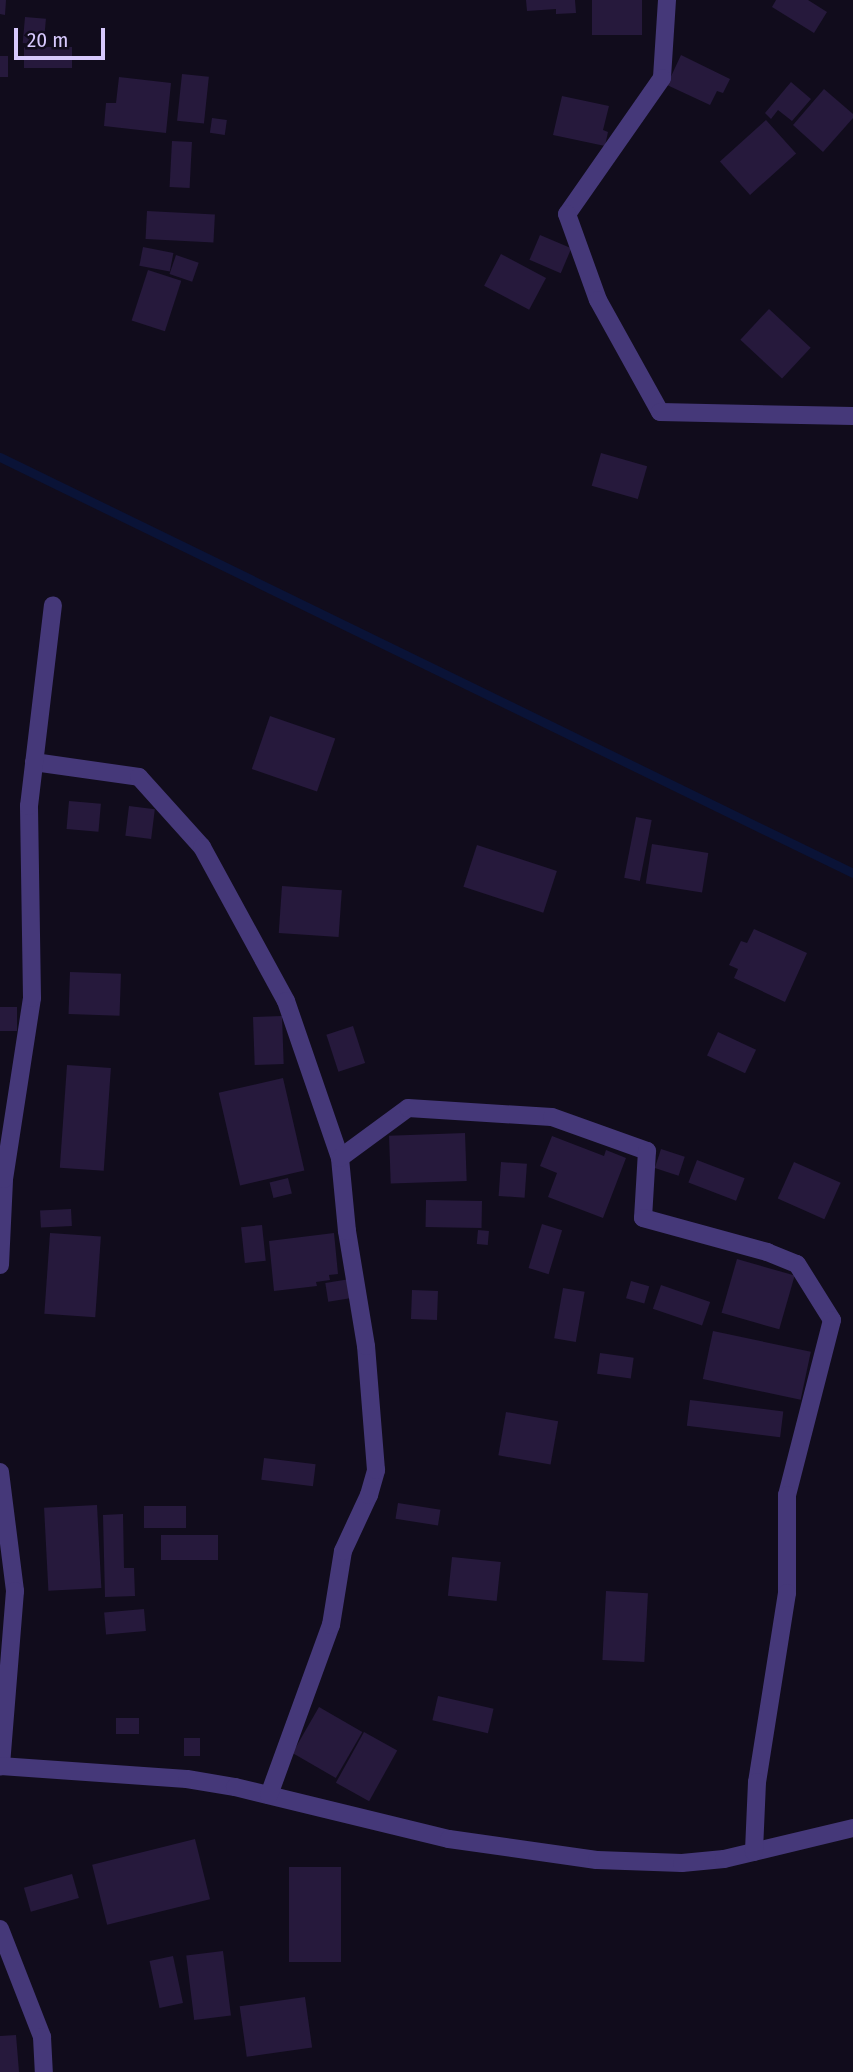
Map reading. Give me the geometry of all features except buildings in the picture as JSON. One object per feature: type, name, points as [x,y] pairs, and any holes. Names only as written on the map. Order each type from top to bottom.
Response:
[{"type":"street","points":[[667,0],[662,78],[567,214],[598,300],[660,412],[853,416]]},
{"type":"street","points":[[0,1265],[4,1179],[32,998],[29,806],[53,605]]},
{"type":"street","points":[[34,762],[139,777],[202,847],[286,1000],[340,1158],[347,1231],[366,1346],[376,1470],[369,1495],[343,1551],[331,1625],[270,1795]]},
{"type":"street","points":[[340,1158],[408,1108],[552,1116],[647,1151],[643,1218],[767,1252],[797,1264],[832,1321],[787,1495],[787,1593],[757,1782],[754,1852]]},
{"type":"street","points":[[0,1472],[15,1591],[1,1766],[187,1779],[270,1795],[449,1839],[597,1860],[682,1863],[754,1852],[853,1828]]},
{"type":"street","points":[[0,1929],[42,2037],[44,2072]]},
{"type":"waterway","points":[[0,457],[853,873]]}]
